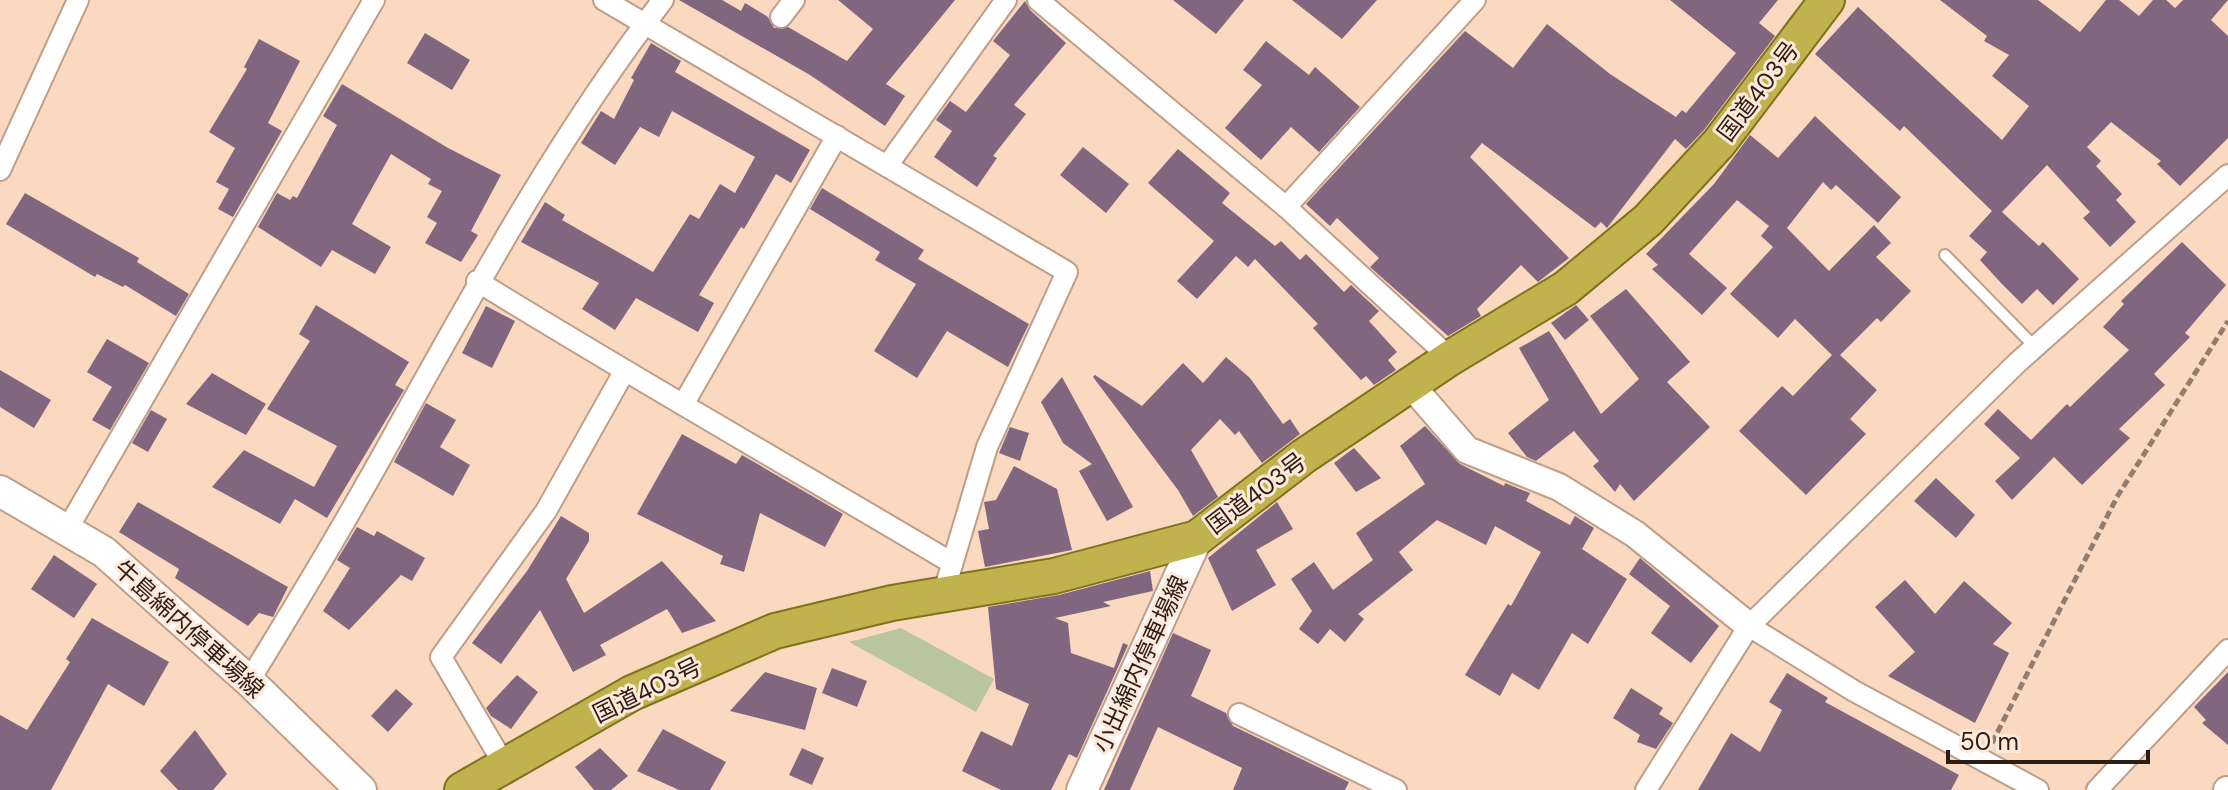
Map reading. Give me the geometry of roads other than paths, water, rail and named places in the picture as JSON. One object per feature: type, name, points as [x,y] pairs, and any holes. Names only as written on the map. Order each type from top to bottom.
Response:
[{"type":"highway","name":"国道403号","points":[[462,790],[632,693],[775,631],[947,579],[1054,576],[1197,538],[1304,456],[1410,384],[1566,288],[1648,220],[1719,143],[1827,0]]},
{"type":"main road","name":"牛島綿内停車場線","points":[[0,491],[68,528],[104,552],[249,681],[361,790]]},
{"type":"main road","name":"小出綿内停車場線","points":[[1082,790],[1197,538]]},
{"type":"street","points":[[0,170],[78,0]]},
{"type":"street","points":[[68,528],[374,0]]},
{"type":"street","points":[[477,281],[624,372],[684,403],[947,579],[987,447],[1067,272],[604,0]]},
{"type":"street","points":[[249,681],[397,430],[477,281],[644,24],[663,0]]},
{"type":"street","points":[[781,17],[794,0]]},
{"type":"street","points":[[887,166],[1006,0]]},
{"type":"street","points":[[1038,0],[1286,207],[1450,358]]},
{"type":"street","points":[[1286,207],[1475,0]]},
{"type":"street","points":[[684,403],[837,136]]},
{"type":"street","points":[[1646,790],[1749,626],[2035,347],[2228,175]]},
{"type":"street","points":[[505,766],[441,657],[546,511],[624,372]]},
{"type":"street","points":[[1410,384],[1467,450],[1559,487],[1635,534],[1749,626],[1854,691],[1982,763],[2038,790]]},
{"type":"street","points":[[2097,790],[2228,650]]},
{"type":"street","points":[[1239,714],[1396,790]]},
{"type":"lane","points":[[1945,255],[2035,347]]}]
